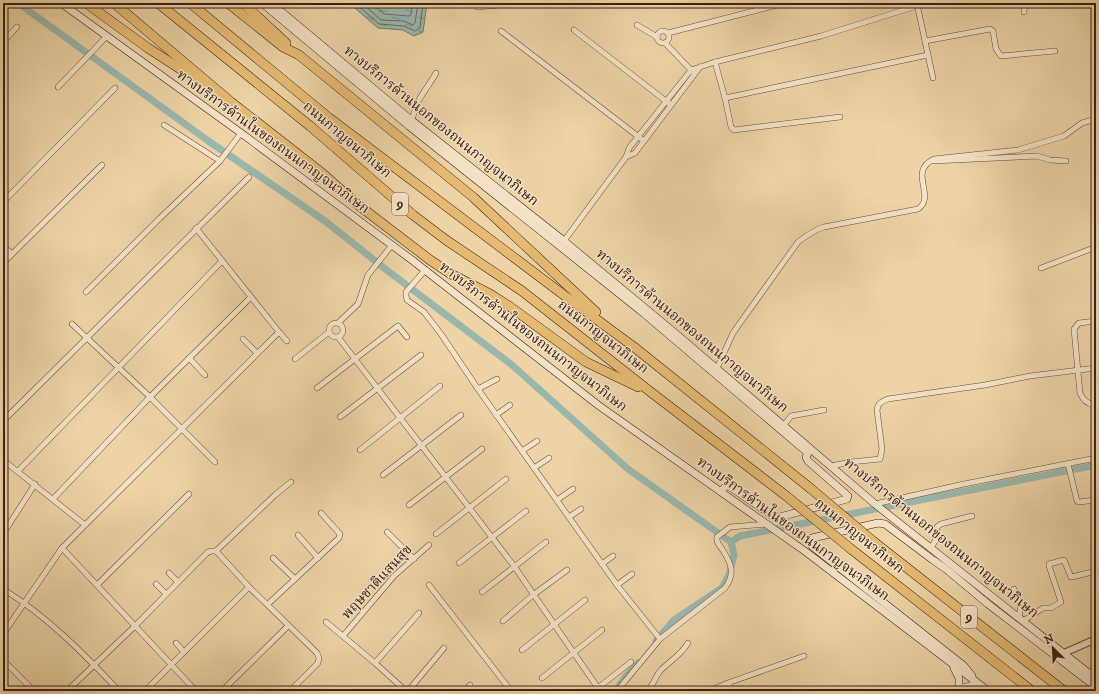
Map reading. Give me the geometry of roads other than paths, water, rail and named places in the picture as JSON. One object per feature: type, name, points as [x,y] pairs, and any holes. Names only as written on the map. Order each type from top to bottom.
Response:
[{"type":"highway","points":[[86,3],[148,48],[231,102]]},
{"type":"highway","points":[[114,3],[231,102],[322,173],[357,204],[430,260],[451,274],[490,294],[509,306],[586,362],[652,393]]},
{"type":"highway","name":"ถนนกาญจนาภิเษก","points":[[158,3],[310,126],[419,219],[446,240],[522,291],[652,393],[785,494],[851,549],[1032,691]]},
{"type":"highway","name":"ถนนกาญจนาภิเษก","points":[[190,3],[328,117],[572,302],[634,347],[810,488],[874,542],[1064,691]]},
{"type":"highway","points":[[228,3],[282,47],[299,55]]},
{"type":"highway","points":[[244,3],[299,55],[473,197],[634,347]]},
{"type":"main road","name":"ทางบริการด้านในของถนนกาญจนาภิเษก","points":[[61,3],[242,133],[425,270],[598,405],[806,552],[988,691]]},
{"type":"main road","points":[[262,3],[410,126],[641,312],[808,453],[873,505]]},
{"type":"main road","name":"ทางบริการด้านนอกของถนนกาญจนาภิเษก","points":[[271,3],[411,120],[564,241],[717,368],[890,519],[931,548],[1096,678]]},
{"type":"main road","points":[[721,491],[726,486],[729,486],[776,518],[847,499],[848,496],[808,461],[806,457],[808,453]]},
{"type":"main road","points":[[890,519],[988,604],[1096,687]]},
{"type":"main road","points":[[946,569],[882,523],[812,538],[811,540],[812,546],[964,666],[977,683]]},
{"type":"main road","points":[[952,665],[959,678],[959,688]]},
{"type":"street","points":[[476,7],[522,3]]},
{"type":"street","points":[[656,37],[660,31],[664,30],[668,33],[785,3]]},
{"type":"street","points":[[564,241],[626,157],[629,148],[666,100],[693,72],[700,67],[821,36],[917,4],[926,3]]},
{"type":"street","points":[[1024,12],[1025,3]]},
{"type":"street","points":[[917,4],[933,78]]},
{"type":"street","points":[[637,25],[656,37],[660,43],[665,43],[693,72]]},
{"type":"street","points":[[4,38],[16,27]]},
{"type":"street","points":[[925,41],[990,29],[993,31],[996,49],[1001,56],[1056,51]]},
{"type":"street","points":[[574,30],[671,105]]},
{"type":"street","points":[[501,31],[644,141]]},
{"type":"street","points":[[665,43],[669,39],[668,33]]},
{"type":"street","points":[[58,87],[107,36]]},
{"type":"street","points":[[725,98],[928,55]]},
{"type":"street","points":[[715,62],[725,98],[730,127],[734,130],[840,117]]},
{"type":"street","points":[[626,157],[635,153],[671,105],[693,72]]},
{"type":"street","points":[[411,120],[415,115],[420,98],[436,73]]},
{"type":"street","points":[[3,202],[115,88]]},
{"type":"street","points":[[977,156],[1018,150],[1053,140],[1069,133],[1082,123],[1096,119]]},
{"type":"street","points":[[164,125],[220,161]]},
{"type":"street","points":[[86,292],[220,161],[242,133]]},
{"type":"street","points":[[717,368],[733,333],[798,242],[813,231],[824,227],[918,209],[923,205],[925,195],[922,174],[923,168],[929,161],[938,157],[1037,156],[1050,160],[1066,161]]},
{"type":"street","points":[[3,263],[102,165]]},
{"type":"street","points":[[3,421],[249,177]]},
{"type":"street","points":[[196,228],[287,341]]},
{"type":"street","points":[[294,359],[329,332],[331,326],[338,323],[358,304],[369,274],[392,245]]},
{"type":"street","points":[[3,246],[12,254]]},
{"type":"street","points":[[1041,268],[1096,247]]},
{"type":"street","points":[[18,471],[222,261]]},
{"type":"street","points":[[425,270],[406,292],[407,300],[424,312],[441,334],[496,415],[617,585],[660,639]]},
{"type":"street","points":[[53,499],[150,397],[251,297]]},
{"type":"street","points":[[1096,321],[1079,323],[1074,328],[1082,397],[1088,403],[1096,404]]},
{"type":"street","points":[[338,323],[342,326],[343,330],[342,334],[338,337]]},
{"type":"street","points":[[72,324],[150,397],[180,429],[215,462]]},
{"type":"street","points":[[317,388],[398,326],[407,337]]},
{"type":"street","points":[[3,634],[62,548],[279,332]]},
{"type":"street","points":[[329,332],[332,336],[338,337],[378,387],[400,418],[514,566],[574,653],[596,690],[632,662]]},
{"type":"street","points":[[243,339],[257,353]]},
{"type":"street","points":[[340,417],[421,355]]},
{"type":"street","points":[[189,358],[205,375]]},
{"type":"street","points":[[831,466],[880,459],[882,449],[877,410],[878,404],[888,399],[985,385],[1030,376],[1096,368]]},
{"type":"street","points":[[478,389],[497,379]]},
{"type":"street","points":[[360,450],[440,386]]},
{"type":"street","points":[[496,415],[510,405]]},
{"type":"street","points":[[784,425],[791,416],[824,410]]},
{"type":"street","points":[[383,475],[461,415]]},
{"type":"street","points":[[522,451],[537,441]]},
{"type":"street","points":[[409,505],[482,449]]},
{"type":"street","points":[[534,468],[549,458]]},
{"type":"street","points":[[873,505],[964,484],[1068,465],[1096,458]]},
{"type":"street","points":[[3,460],[85,525]]},
{"type":"street","points":[[1068,465],[1077,501],[1096,500]]},
{"type":"street","points":[[436,534],[506,479]]},
{"type":"street","points":[[67,691],[135,626],[208,552],[216,551],[275,494],[291,482]]},
{"type":"street","points":[[3,534],[35,484]]},
{"type":"street","points":[[557,500],[573,489]]},
{"type":"street","points":[[97,585],[189,494]]},
{"type":"street","points":[[569,517],[581,509]]},
{"type":"street","points":[[459,563],[526,511]]},
{"type":"street","points":[[268,604],[340,536],[321,514]]},
{"type":"street","points":[[931,548],[935,541],[937,527],[941,524],[972,516]]},
{"type":"street","points":[[617,691],[660,639],[725,588],[730,582],[732,578],[732,570],[716,538],[730,527],[768,525]]},
{"type":"street","points":[[387,532],[414,559]]},
{"type":"street","points":[[298,535],[318,558]]},
{"type":"street","points":[[482,592],[546,542]]},
{"type":"street","name":"พฤษชาติแสนสุข","points":[[343,636],[394,576],[429,545]]},
{"type":"street","points":[[62,548],[196,691]]},
{"type":"street","points":[[216,551],[249,587],[317,653],[319,658],[318,663],[290,691]]},
{"type":"street","points":[[602,564],[613,556]]},
{"type":"street","points":[[273,558],[295,579]]},
{"type":"street","points":[[1014,589],[1021,604],[1021,620],[1043,608],[1051,608],[1061,602],[1049,564],[1064,560],[1072,577],[1096,571]]},
{"type":"street","points":[[503,621],[533,595],[567,570]]},
{"type":"street","points":[[169,573],[178,582]]},
{"type":"street","points":[[617,585],[632,574]]},
{"type":"street","points":[[156,584],[166,594]]},
{"type":"street","points":[[429,585],[511,691]]},
{"type":"street","points":[[145,691],[249,587]]},
{"type":"street","points":[[3,589],[24,602],[54,626],[119,691]]},
{"type":"street","points":[[522,650],[585,600]]},
{"type":"street","points":[[375,663],[419,613]]},
{"type":"street","name":"พฤษชาติแสนสุข","points":[[326,622],[407,691],[444,648]]},
{"type":"street","points":[[222,691],[288,626]]},
{"type":"street","points":[[542,678],[602,630]]},
{"type":"street","points":[[1064,653],[1096,640]]},
{"type":"street","points":[[176,643],[184,652]]},
{"type":"street","points":[[646,691],[655,682],[661,670],[674,660],[685,649],[688,643]]},
{"type":"street","points":[[709,691],[804,656]]},
{"type":"street","points":[[3,660],[34,691]]},
{"type":"street","points":[[728,683],[732,691]]},
{"type":"street","points":[[949,691],[977,683]]},
{"type":"street","points":[[465,691],[470,685]]},
{"type":"street","points":[[527,691],[534,691]]},
{"type":"water","points":[[349,3],[427,3],[423,32],[414,36],[403,30],[378,28]]},
{"type":"waterway","points":[[18,3],[207,140],[325,221],[512,365],[628,469],[731,542]]},
{"type":"waterway","points":[[656,641],[674,620],[722,588],[729,575],[734,555],[731,542],[740,536],[1096,465]]},
{"type":"waterway","points":[[619,686],[638,663]]},
{"type":"waterway","points":[[341,691],[349,689],[353,691]]}]
